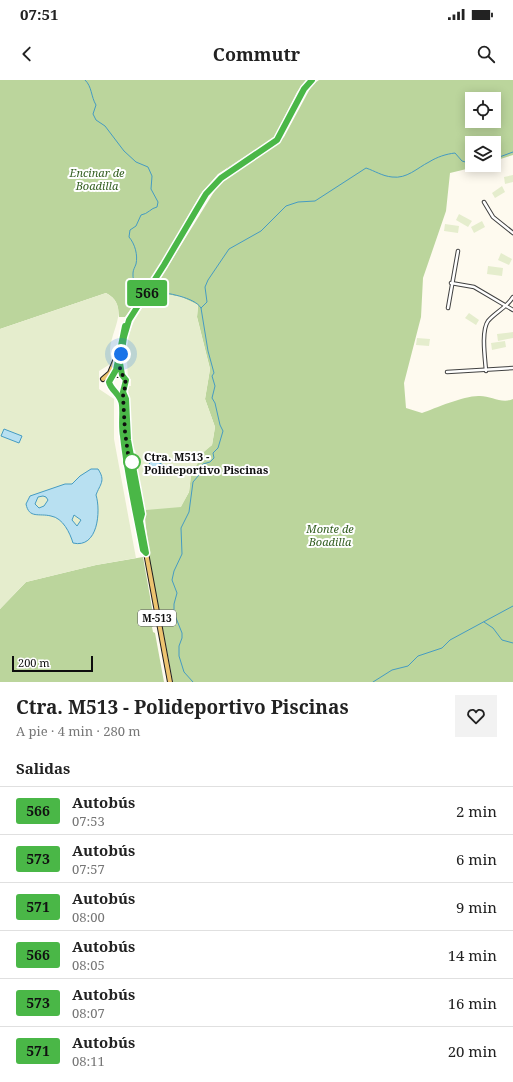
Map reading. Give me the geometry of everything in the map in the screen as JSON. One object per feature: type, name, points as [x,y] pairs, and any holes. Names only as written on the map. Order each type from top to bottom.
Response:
[{"type":"main road","name":"M-513","points":[[170,682],[129,461],[122,405],[116,390],[110,384],[111,377],[116,370],[124,330],[129,320],[206,194],[229,171],[263,151],[277,140],[304,89],[312,80]]},
{"type":"main road","name":"M-513","points":[[124,424],[124,388],[126,380],[122,375],[121,354],[129,320]]},
{"type":"main road","points":[[102,379],[112,370],[124,330]]},
{"type":"main road","points":[[111,377],[117,374],[122,375]]},
{"type":"main road","points":[[116,390],[124,388]]},
{"type":"street","points":[[484,202],[493,217],[513,233]]},
{"type":"street","points":[[448,308],[451,283],[458,251]]},
{"type":"street","points":[[451,283],[474,287],[513,310]]},
{"type":"street","points":[[486,371],[484,330],[488,322],[508,306],[513,297]]},
{"type":"street","points":[[447,372],[486,371],[513,368]]},
{"type":"green space","name":"Encinar de Boadilla","points":[[0,80],[306,80],[297,92],[274,138],[218,174],[200,195],[150,283],[125,317],[119,317],[116,303],[113,298],[106,293],[0,329]]},
{"type":"green space","name":"Monte de Boadilla","points":[[319,80],[513,80],[513,155],[501,159],[501,136],[465,136],[465,169],[450,173],[446,211],[423,278],[421,317],[404,383],[406,408],[422,413],[451,402],[474,396],[484,396],[505,401],[513,399],[513,682],[173,682],[150,563],[144,509],[181,506],[189,492],[191,475],[204,451],[212,445],[215,427],[205,399],[210,369],[197,317],[198,305],[181,297],[152,292],[217,187],[235,170],[256,159],[284,137],[312,85]]},
{"type":"green space","points":[[513,175],[513,182],[505,184],[504,177]]},
{"type":"green space","points":[[502,186],[505,192],[495,198],[492,193]]},
{"type":"green space","points":[[459,214],[472,221],[468,227],[456,220]]},
{"type":"green space","points":[[482,221],[485,227],[474,233],[471,227]]},
{"type":"green space","points":[[445,224],[459,226],[458,233],[444,231]]},
{"type":"green space","points":[[501,253],[512,259],[509,265],[498,260]]},
{"type":"green space","points":[[488,266],[503,268],[502,276],[487,274]]},
{"type":"green space","points":[[152,292],[181,297],[198,305],[197,317],[210,369],[205,399],[215,427],[212,445],[204,452],[191,475],[189,492],[181,507],[146,510],[142,505],[134,457],[137,456],[135,450],[132,450],[128,386],[131,386],[131,379],[128,379],[126,341],[134,321]]},
{"type":"green space","points":[[106,293],[113,299],[119,312],[111,342],[110,350],[112,363],[99,371],[99,389],[114,399],[114,439],[136,558],[96,565],[26,582],[0,609],[0,329]]},
{"type":"green space","points":[[469,313],[479,320],[476,325],[465,318]]},
{"type":"green space","points":[[513,332],[513,338],[498,341],[497,334]]},
{"type":"green space","points":[[417,338],[430,339],[429,346],[416,345]]},
{"type":"green space","points":[[505,341],[506,347],[492,350],[491,343]]},
{"type":"green space","points":[[143,557],[155,625],[152,627],[153,632],[155,633],[164,682],[0,682],[0,609],[26,582],[96,565]]},
{"type":"water","points":[[4,429],[22,436],[19,443],[1,436]]},
{"type":"water","points":[[152,459],[169,468],[165,475],[148,466]]},
{"type":"water","points":[[91,469],[98,469],[102,477],[96,495],[98,519],[93,535],[88,540],[81,543],[73,543],[68,531],[59,520],[55,517],[47,515],[32,514],[27,509],[26,504],[30,496],[65,484],[72,484],[80,476]],"holes":[[[43,496],[48,500],[44,506],[39,508],[35,504],[38,497]],[[74,515],[81,520],[77,526],[72,520]]]},
{"type":"waterway","points":[[85,80],[89,85],[96,105],[93,114],[96,120],[105,126],[124,151],[136,162],[148,167],[152,176],[151,189],[158,202],[157,207],[141,215],[136,226],[130,230],[129,237],[136,250],[137,261],[133,271],[133,277],[138,293],[138,301]]},
{"type":"waterway","points":[[501,156],[513,152]]},
{"type":"waterway","points":[[193,682],[184,672],[179,656],[179,646],[182,633],[174,613],[174,604],[177,593],[172,580],[174,571],[182,554],[181,528],[189,512],[193,482],[199,475],[203,464],[210,462],[214,458],[213,453],[218,448],[223,431],[220,425],[215,403],[212,398],[215,386],[212,376],[214,373],[208,351],[201,308],[207,302],[205,287],[208,280],[229,249],[261,231],[286,206],[298,202],[315,201],[366,168],[382,175],[397,177],[407,175],[425,164],[445,155],[455,153],[462,161],[465,162]]},
{"type":"waterway","points":[[141,305],[144,304],[154,291],[187,298],[198,304],[201,308]]},
{"type":"waterway","points":[[373,682],[392,670],[408,666],[418,656],[442,648],[450,640],[513,606]]},
{"type":"waterway","points":[[484,622],[493,628],[502,640],[513,643]]},
{"type":"bus line","name":"566","points":[[125,326],[116,370],[109,382],[110,386],[116,390],[120,396],[122,405],[122,434],[126,459],[143,550],[146,553],[140,521],[142,514],[128,440],[126,399],[123,392],[126,380],[120,369],[124,337],[129,320],[206,194],[213,185],[229,171],[263,151],[277,140],[304,89],[312,80]]},
{"type":"place","name":"Ctra. M513 - Polideportivo Piscinas","points":[[132,462]]},
{"type":"route","points":[[121,354],[120,369],[126,380],[123,391],[125,432],[129,461],[132,462]]}]
